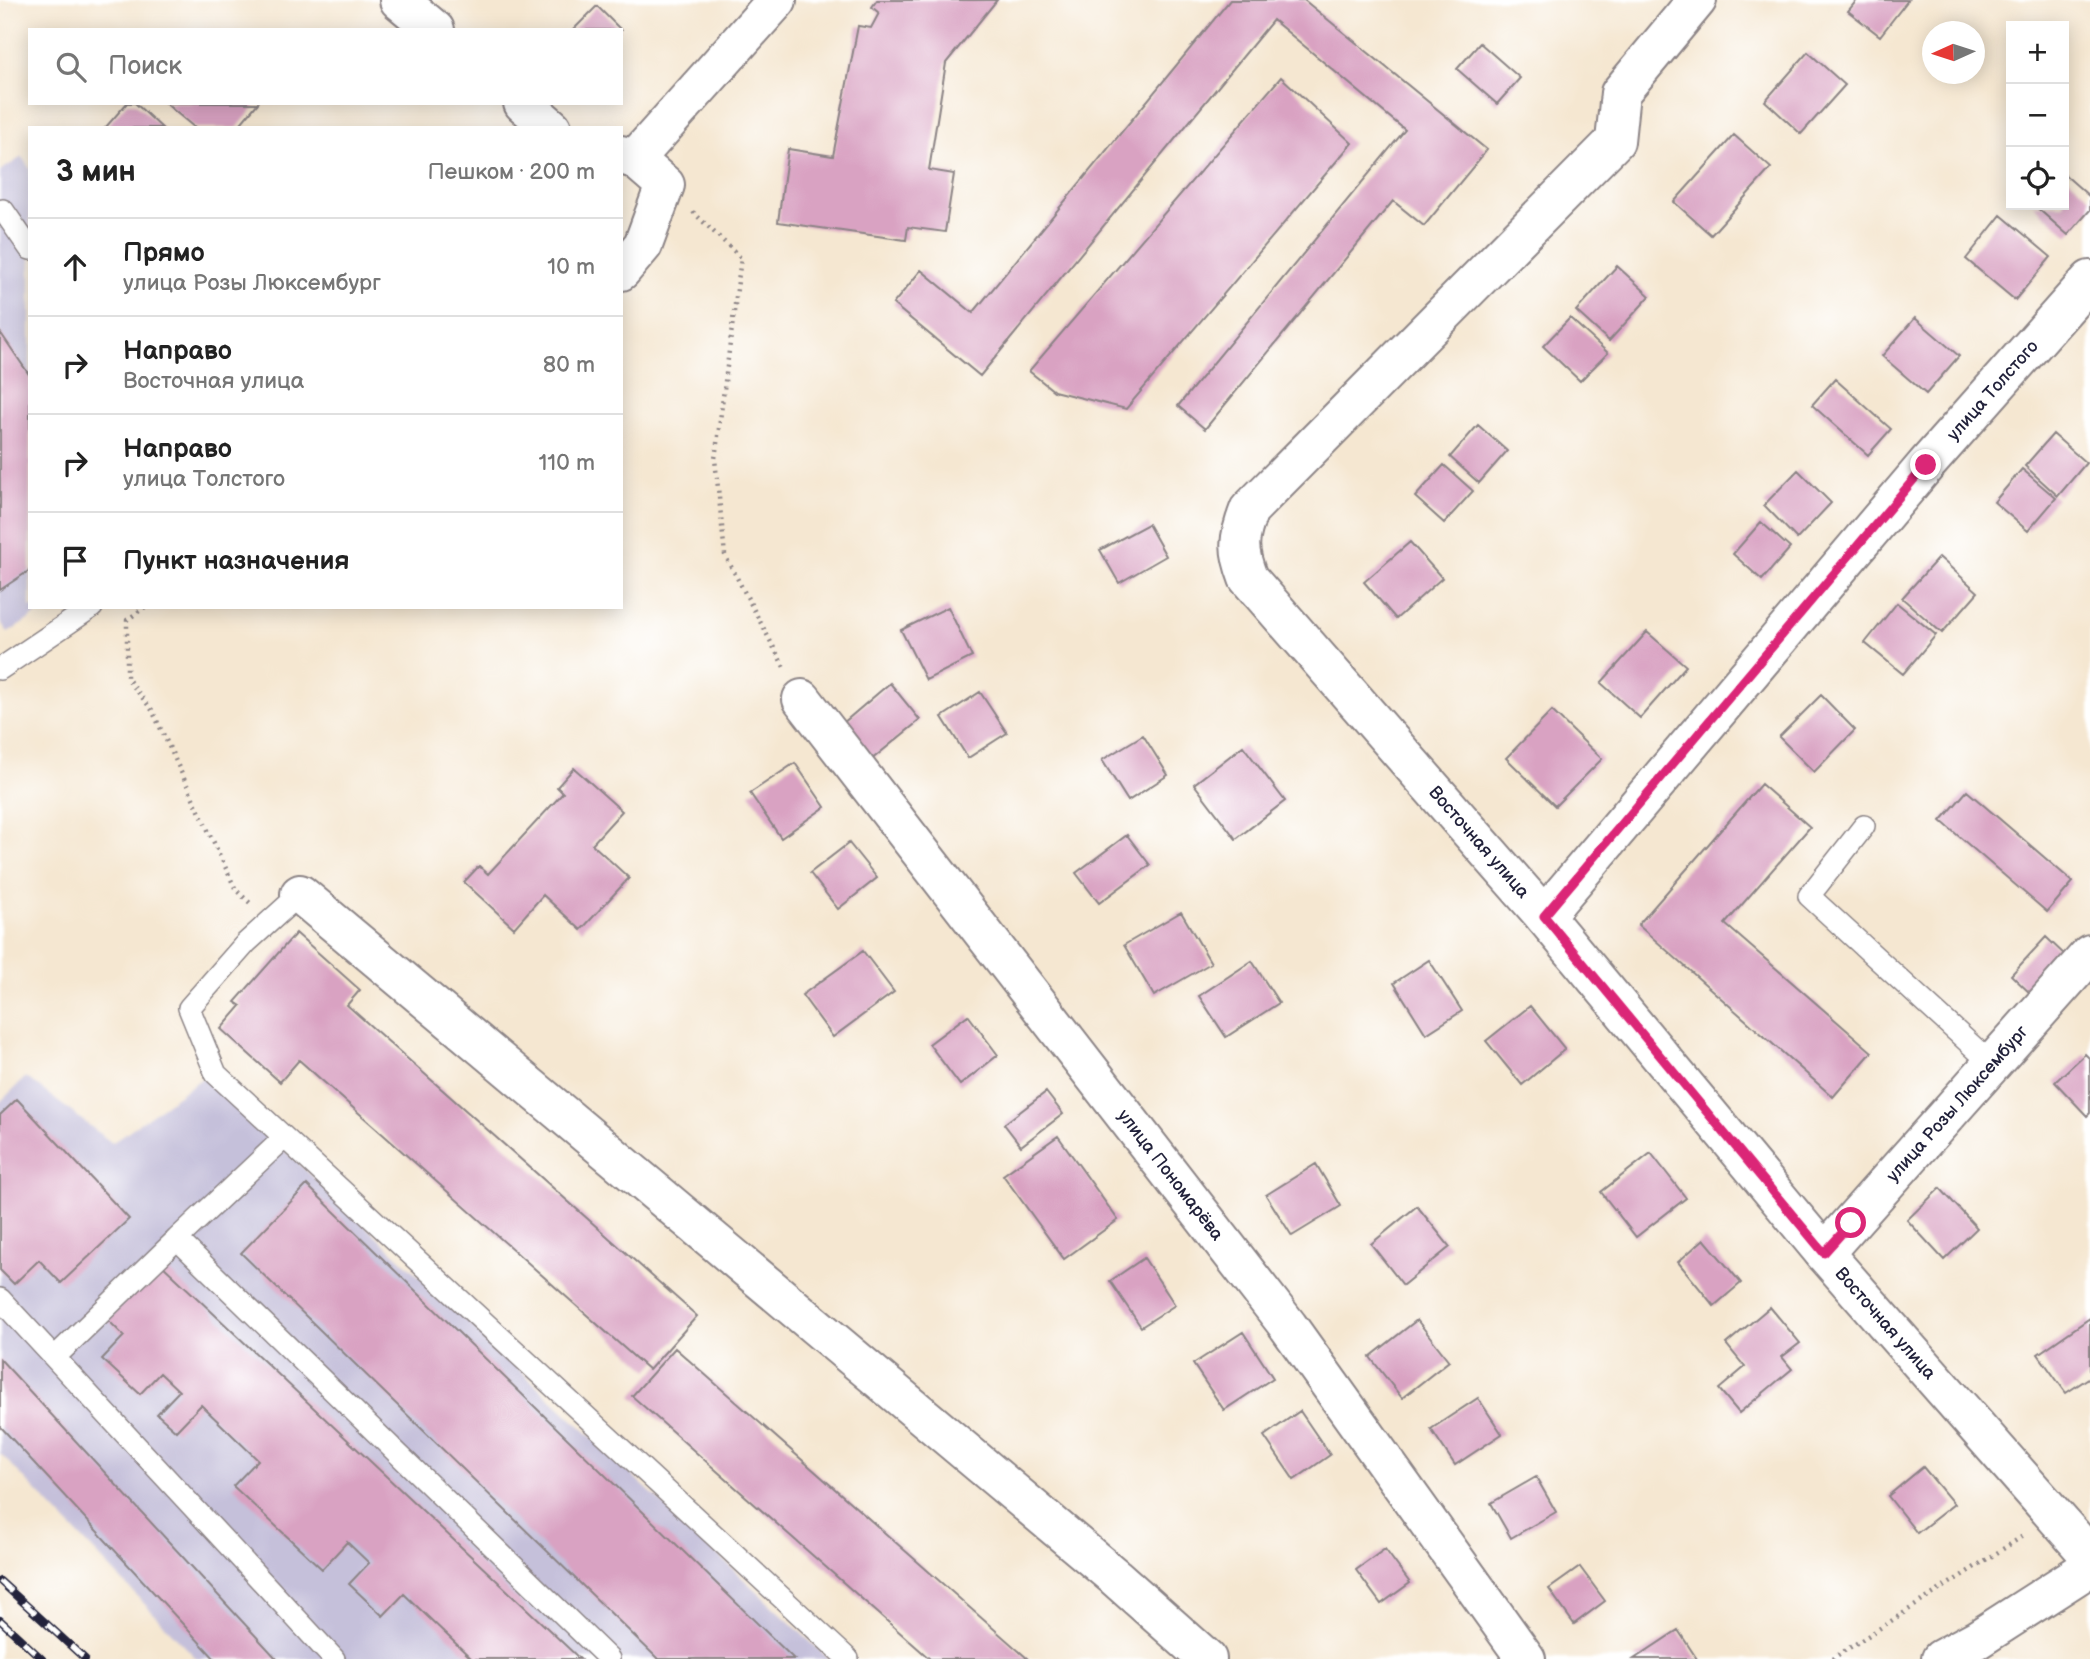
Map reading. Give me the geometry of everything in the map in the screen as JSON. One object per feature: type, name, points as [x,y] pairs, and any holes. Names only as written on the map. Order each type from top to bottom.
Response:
[{"type":"street","points":[[400,0],[433,28]]},
{"type":"street","points":[[623,269],[643,245],[665,185],[628,157],[777,0]]},
{"type":"street","name":"Восточная улица","points":[[1697,0],[1620,93],[1615,141],[1249,510],[1240,535],[1240,555],[1248,578],[1544,916],[1824,1253],[2090,1556]]},
{"type":"street","points":[[525,105],[550,126]]},
{"type":"street","name":"улица Толстого","points":[[1544,916],[1926,465],[2090,280]]},
{"type":"street","name":"улица Пономарёва","points":[[802,699],[1288,1326],[1526,1659]]},
{"type":"street","points":[[300,894],[1115,1577],[1207,1659]]},
{"type":"street","name":"улица Розы Люксембург","points":[[1824,1253],[2090,954]]},
{"type":"street","points":[[1941,1659],[1985,1649],[2090,1567]]},
{"type":"lane","points":[[3,210],[28,246]]},
{"type":"lane","points":[[0,668],[89,609]]},
{"type":"lane","points":[[1864,826],[1809,896],[1992,1064]]},
{"type":"lane","points":[[300,894],[246,943],[189,1007],[215,1074],[848,1659]]},
{"type":"lane","points":[[55,1357],[284,1138]]},
{"type":"lane","points":[[177,1239],[609,1659]]},
{"type":"lane","points":[[0,1299],[334,1659]]},
{"type":"path","points":[[665,185],[741,258],[715,458],[725,555],[802,699]]},
{"type":"path","points":[[142,609],[127,620],[127,678],[152,710],[236,890]]},
{"type":"path","points":[[1832,1659],[2054,1516]]},
{"type":"shaded area","points":[[22,157],[28,166],[28,609],[45,609],[8,633],[0,621],[0,171]]},
{"type":"shaded area","points":[[205,1076],[829,1659],[197,1659],[0,1453],[0,1102],[26,1077],[112,1143]]},
{"type":"building","points":[[877,0],[997,0],[946,63],[929,170],[954,174],[945,232],[908,227],[906,240],[778,222],[788,149],[833,156],[858,26],[871,28],[879,13],[872,7]]},
{"type":"building","points":[[1230,0],[1304,0],[1487,150],[1424,226],[1393,201],[1205,429],[1178,406],[1405,130],[1273,20],[980,376],[893,304],[921,270],[973,313]]},
{"type":"building","points":[[1857,0],[1908,0],[1880,36],[1848,11]]},
{"type":"building","points":[[597,6],[619,28],[575,28]]},
{"type":"building","points":[[1480,43],[1520,78],[1497,104],[1457,69]]},
{"type":"building","points":[[1808,52],[1845,85],[1801,134],[1765,101]]},
{"type":"building","points":[[1281,77],[1352,143],[1126,409],[1054,391],[1029,371]]},
{"type":"building","points":[[125,105],[137,105],[160,126],[107,126]]},
{"type":"building","points":[[167,105],[256,105],[239,126],[193,126]]},
{"type":"building","points":[[1734,135],[1771,168],[1711,235],[1674,202]]},
{"type":"building","points":[[2069,178],[2090,197],[2090,210],[2068,235],[2040,210],[2069,210]]},
{"type":"building","points":[[2001,215],[2051,257],[2015,300],[1966,259]]},
{"type":"building","points":[[1617,266],[1650,296],[1609,341],[1576,311]]},
{"type":"building","points":[[1570,318],[1608,353],[1580,381],[1543,346]]},
{"type":"building","points":[[1915,318],[1959,356],[1926,394],[1882,356]]},
{"type":"building","points":[[0,332],[28,373],[28,571],[0,590]]},
{"type":"building","points":[[1835,379],[1891,429],[1868,455],[1812,405]]},
{"type":"building","points":[[1478,425],[1507,451],[1479,483],[1450,457]]},
{"type":"building","points":[[2053,434],[2086,463],[2058,496],[2025,466]]},
{"type":"building","points":[[1444,465],[1473,491],[1444,523],[1415,497]]},
{"type":"building","points":[[2022,469],[2056,498],[2028,531],[1994,502]]},
{"type":"building","points":[[1798,470],[1831,503],[1797,539],[1764,505]]},
{"type":"building","points":[[1761,522],[1790,548],[1762,580],[1733,554]]},
{"type":"building","points":[[1148,524],[1166,556],[1119,583],[1100,550]]},
{"type":"building","points":[[1410,542],[1442,578],[1396,619],[1364,582]]},
{"type":"building","points":[[1939,557],[1978,592],[1942,633],[1902,598]]},
{"type":"building","points":[[1897,603],[1936,635],[1903,674],[1865,643]]},
{"type":"building","points":[[948,607],[972,657],[926,680],[901,630]]},
{"type":"building","points":[[1647,632],[1686,666],[1640,718],[1601,683]]},
{"type":"building","points":[[890,683],[920,720],[871,760],[842,724]]},
{"type":"building","points":[[980,692],[1007,733],[968,758],[942,717]]},
{"type":"building","points":[[1821,695],[1855,730],[1814,772],[1779,737]]},
{"type":"building","points":[[1552,711],[1602,759],[1555,806],[1506,758]]},
{"type":"building","points":[[1143,735],[1168,775],[1128,801],[1102,760]]},
{"type":"building","points":[[1243,746],[1285,801],[1236,839],[1194,784]]},
{"type":"building","points":[[795,763],[825,807],[781,838],[750,793]]},
{"type":"building","points":[[574,768],[622,811],[592,844],[629,878],[581,930],[543,895],[514,928],[464,882],[479,866],[488,874],[563,793],[557,787]]},
{"type":"building","points":[[1761,784],[1810,827],[1725,924],[1872,1052],[1833,1097],[1638,925]]},
{"type":"building","points":[[1967,791],[2073,882],[2047,912],[1941,821]]},
{"type":"building","points":[[1127,835],[1150,865],[1099,903],[1076,873]]},
{"type":"building","points":[[849,843],[877,878],[838,909],[810,873]]},
{"type":"building","points":[[1181,912],[1211,963],[1154,996],[1124,945]]},
{"type":"building","points":[[296,933],[360,990],[347,1005],[697,1316],[649,1370],[299,1060],[280,1082],[221,1029],[241,1006],[235,1002]]},
{"type":"building","points":[[2046,937],[2067,957],[2032,995],[2011,975]]},
{"type":"building","points":[[863,951],[894,992],[833,1037],[802,995]]},
{"type":"building","points":[[1429,960],[1462,1011],[1426,1034],[1394,983]]},
{"type":"building","points":[[1252,961],[1279,1003],[1226,1037],[1199,996]]},
{"type":"building","points":[[1530,1006],[1565,1049],[1522,1085],[1486,1041]]},
{"type":"building","points":[[968,1015],[998,1055],[960,1085],[929,1044]]},
{"type":"building","points":[[2085,1054],[2090,1059],[2090,1113],[2087,1116],[2055,1082]]},
{"type":"building","points":[[1046,1092],[1063,1114],[1021,1146],[1004,1124]]},
{"type":"building","points":[[17,1099],[129,1219],[61,1283],[39,1260],[14,1284],[0,1270],[0,1115]]},
{"type":"building","points":[[1058,1136],[1118,1220],[1064,1259],[1003,1175]]},
{"type":"building","points":[[1651,1153],[1686,1198],[1636,1237],[1601,1192]]},
{"type":"building","points":[[1316,1164],[1341,1206],[1292,1236],[1266,1195]]},
{"type":"building","points":[[307,1185],[794,1659],[658,1659],[241,1253]]},
{"type":"building","points":[[1940,1188],[1977,1228],[1944,1260],[1907,1220]]},
{"type":"building","points":[[1417,1206],[1450,1247],[1403,1285],[1371,1244]]},
{"type":"building","points":[[1704,1239],[1741,1283],[1714,1306],[1678,1262]]},
{"type":"building","points":[[1144,1258],[1175,1305],[1141,1327],[1110,1281]]},
{"type":"building","points":[[161,1264],[580,1659],[472,1659],[404,1594],[383,1616],[349,1584],[369,1563],[347,1542],[322,1569],[233,1486],[258,1460],[201,1405],[176,1431],[157,1414],[179,1391],[160,1373],[140,1394],[102,1359],[124,1336],[108,1320]]},
{"type":"building","points":[[1770,1307],[1800,1343],[1782,1357],[1792,1369],[1739,1413],[1719,1389],[1745,1367],[1726,1344]]},
{"type":"building","points":[[2090,1318],[2090,1377],[2066,1393],[2038,1354]]},
{"type":"building","points":[[1417,1320],[1449,1361],[1402,1398],[1370,1357]]},
{"type":"building","points":[[1243,1332],[1273,1378],[1224,1410],[1193,1364]]},
{"type":"building","points":[[675,1348],[1028,1659],[930,1659],[632,1396]]},
{"type":"building","points":[[0,1359],[277,1659],[215,1659],[0,1426]]},
{"type":"building","points":[[1478,1398],[1502,1434],[1455,1465],[1431,1429]]},
{"type":"building","points":[[1300,1411],[1330,1455],[1294,1480],[1264,1436]]},
{"type":"building","points":[[1923,1467],[1954,1504],[1917,1533],[1888,1496]]},
{"type":"building","points":[[1536,1477],[1556,1512],[1511,1538],[1491,1503]]},
{"type":"building","points":[[1385,1549],[1410,1583],[1381,1604],[1356,1570]]},
{"type":"building","points":[[1580,1567],[1605,1601],[1574,1624],[1549,1589]]},
{"type":"building","points":[[1678,1630],[1697,1659],[1634,1659]]},
{"type":"railway","points":[[0,1581],[85,1659]]},
{"type":"railway","points":[[0,1620],[42,1659]]},
{"type":"route","points":[[1851,1223],[1824,1253],[1544,916],[1926,465]]}]
